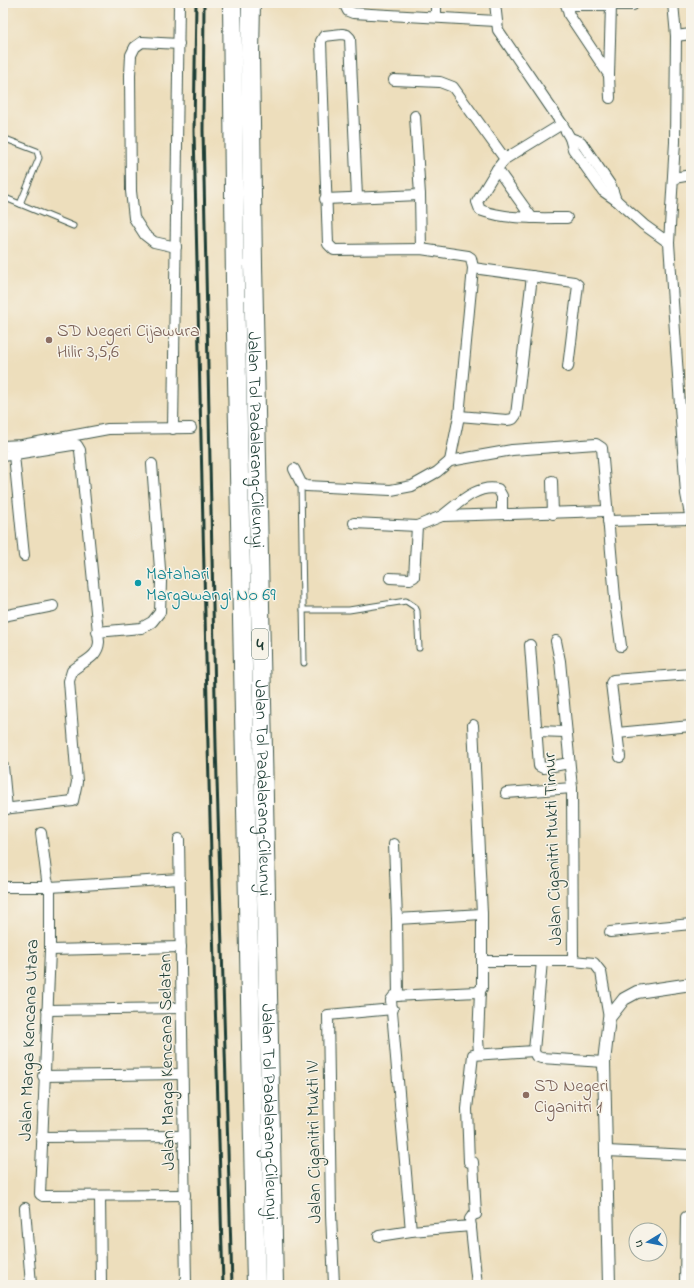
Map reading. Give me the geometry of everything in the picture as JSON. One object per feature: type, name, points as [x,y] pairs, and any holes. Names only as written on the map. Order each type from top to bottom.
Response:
[{"type":"highway","name":"Jalan Tol Padalarang–Cileunyi","points":[[232,3],[235,284],[256,1285]]},
{"type":"highway","name":"Jalan Tol Padalarang–Cileunyi","points":[[251,3],[250,53],[253,265],[274,1285]]},
{"type":"street","points":[[173,429],[179,3]]},
{"type":"street","points":[[344,3],[348,11],[353,13],[496,21]]},
{"type":"street","points":[[436,3],[436,18]]},
{"type":"street","points":[[495,3],[496,21],[498,30],[503,40],[562,124],[570,138],[573,150],[603,191],[616,200],[644,225],[670,243]]},
{"type":"street","points":[[442,516],[502,513],[690,519],[686,494],[687,446],[670,243],[674,178],[676,36],[673,3]]},
{"type":"street","points":[[609,75],[569,15],[566,4],[634,5]]},
{"type":"street","points":[[610,98],[609,75],[611,5]]},
{"type":"street","points":[[357,197],[350,38],[347,35],[342,34],[324,36],[320,41],[325,199],[328,244],[334,250],[421,249],[468,256],[471,258],[473,268],[459,416],[450,461]]},
{"type":"street","points":[[676,36],[691,34]]},
{"type":"street","points":[[176,247],[154,242],[145,235],[134,218],[130,191],[130,75],[131,54],[135,47],[142,42],[179,44]]},
{"type":"street","points":[[394,80],[440,82],[453,87],[504,159]]},
{"type":"street","points":[[415,116],[420,195],[421,249]]},
{"type":"street","points":[[562,124],[504,159],[496,169],[477,202],[480,210],[491,214],[532,218],[567,218]]},
{"type":"street","points":[[496,169],[532,218]]},
{"type":"street","points":[[674,178],[691,175]]},
{"type":"street","points":[[325,199],[420,195]]},
{"type":"street","points":[[473,268],[574,282],[578,285],[568,367]]},
{"type":"street","points":[[459,416],[507,420],[512,419],[516,415],[532,276]]},
{"type":"street","points":[[3,446],[22,445],[108,429],[191,428]]},
{"type":"street","points":[[294,469],[301,483],[314,486],[391,490],[412,486],[437,472],[450,461],[512,450],[596,444],[602,448],[607,516],[621,646]]},
{"type":"street","points":[[3,456],[72,445],[77,445],[80,450],[98,632],[98,649],[94,656],[72,671],[69,681],[77,782],[73,801],[68,803],[5,809],[3,766]]},
{"type":"street","points":[[14,455],[24,556]]},
{"type":"street","points":[[98,632],[141,628],[152,622],[160,612],[161,582],[152,464]]},
{"type":"street","points":[[552,481],[553,514]]},
{"type":"street","points":[[354,523],[417,526],[442,516],[482,488],[491,487],[498,489],[502,496],[502,513]]},
{"type":"street","points":[[390,578],[410,579],[414,577],[417,526]]},
{"type":"street","points":[[3,616],[53,606]]},
{"type":"street","name":"Jalan Ciganitri Mukti Timur","points":[[556,641],[560,661],[565,732],[572,788],[573,961]]},
{"type":"street","points":[[530,645],[540,766],[543,768],[569,763]]},
{"type":"street","points":[[620,757],[611,683],[613,680],[691,674]]},
{"type":"street","points":[[473,725],[483,960],[482,988],[480,991],[478,1039],[479,1053]]},
{"type":"street","points":[[617,733],[691,726]]},
{"type":"street","points":[[537,731],[565,732]]},
{"type":"street","points":[[506,793],[572,788]]},
{"type":"street","name":"Jalan Marga Kencana Utara","points":[[41,832],[47,880],[50,887],[50,950],[43,1076],[40,1194],[43,1196],[100,1196]]},
{"type":"street","name":"Jalan Marga Kencana Selatan","points":[[179,839],[181,1074],[186,1285]]},
{"type":"street","points":[[394,844],[398,996]]},
{"type":"street","points":[[3,887],[50,887],[180,879]]},
{"type":"street","points":[[397,919],[482,914]]},
{"type":"street","points":[[610,932],[691,924]]},
{"type":"street","points":[[50,950],[181,947]]},
{"type":"street","points":[[483,960],[573,961],[594,963],[598,967],[609,1018],[604,1062],[609,1285]]},
{"type":"street","points":[[542,961],[534,1051],[536,1056],[541,1058],[604,1062]]},
{"type":"street","points":[[609,1018],[624,999],[637,992],[691,984]]},
{"type":"street","points":[[411,1231],[392,997],[480,991]]},
{"type":"street","points":[[47,1010],[181,1008]]},
{"type":"street","name":"Jalan Ciganitri Mukti IV","points":[[334,1285],[331,1214],[328,1015],[393,1009]]},
{"type":"street","points":[[478,1285],[470,1219],[476,1214],[477,1203],[473,1162],[469,1162],[467,1109],[473,1055],[479,1053],[534,1051]]},
{"type":"street","points":[[43,1076],[181,1074]]},
{"type":"street","points":[[41,1137],[183,1136]]},
{"type":"street","points":[[607,1151],[691,1155]]},
{"type":"street","points":[[101,1285],[100,1196],[185,1195]]},
{"type":"street","points":[[25,1208],[31,1285]]},
{"type":"street","points":[[685,1285],[686,1217]]},
{"type":"street","points":[[379,1236],[411,1231],[471,1226]]},
{"type":"lane","points":[[3,138],[37,152],[39,158],[20,204]]},
{"type":"lane","points":[[3,197],[73,226]]},
{"type":"lane","points":[[301,483],[304,664]]},
{"type":"lane","points":[[303,610],[349,610],[406,601],[414,607],[417,612],[419,648]]},
{"type":"railway","points":[[196,3],[194,131],[208,746],[223,1285]]},
{"type":"railway","points":[[204,3],[203,130],[216,746],[232,1285]]},
{"type":"place","name":"SD Negeri Cijawura Hilir 3,5,6","points":[[49,340]]},
{"type":"place","name":"Matahari Margawangi No 69","points":[[138,583]]},
{"type":"place","name":"SD Negeri Ciganitri 1","points":[[526,1095]]}]
